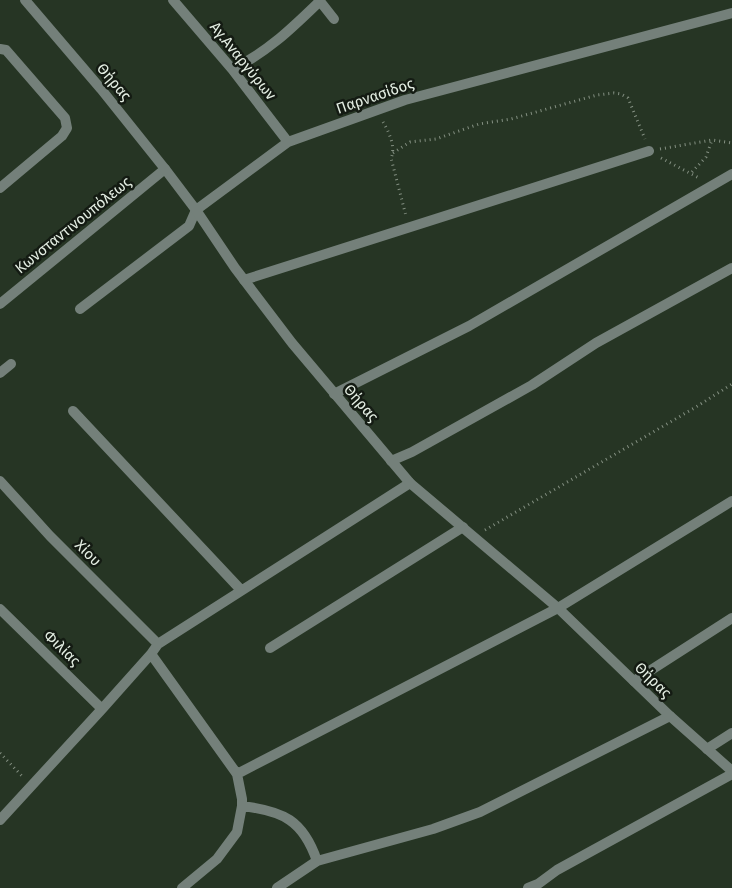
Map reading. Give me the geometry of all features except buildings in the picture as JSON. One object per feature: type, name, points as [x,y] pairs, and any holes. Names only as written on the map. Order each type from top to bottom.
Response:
[{"type":"street","name":"Θήρας","points":[[25,0],[101,89],[165,169],[244,280],[292,343],[410,483],[558,608],[670,716],[732,772]]},
{"type":"street","name":"Αγ.Αναργύρων","points":[[173,0],[232,69],[288,142]]},
{"type":"street","points":[[232,69],[252,60],[287,33],[319,0],[334,19]]},
{"type":"street","name":"Παρνασίδος","points":[[80,309],[189,226],[196,210],[288,142],[405,100],[732,13]]},
{"type":"street","points":[[0,49],[6,50],[65,118],[67,128],[62,136],[0,188]]},
{"type":"street","points":[[244,280],[649,151]]},
{"type":"street","name":"Κωνσταντινουπόλεως","points":[[0,304],[165,169]]},
{"type":"street","points":[[334,394],[469,326],[732,174]]},
{"type":"street","points":[[392,461],[501,403],[596,343],[732,268]]},
{"type":"street","points":[[0,373],[11,364]]},
{"type":"street","points":[[72,411],[241,590]]},
{"type":"street","name":"Χίου","points":[[0,480],[50,536],[158,644]]},
{"type":"street","points":[[2,816],[102,709],[158,644],[410,483]]},
{"type":"street","points":[[237,774],[558,608],[732,501]]},
{"type":"street","points":[[270,648],[463,527]]},
{"type":"street","name":"Φιλίας","points":[[0,609],[102,709]]},
{"type":"street","points":[[634,681],[732,618]]},
{"type":"street","points":[[151,654],[237,774],[242,806],[237,832],[217,859],[182,888]]},
{"type":"street","points":[[277,888],[317,861],[433,829],[480,812],[670,716]]},
{"type":"street","points":[[707,749],[732,733]]},
{"type":"street","points":[[528,888],[732,772]]},
{"type":"street","points":[[242,806],[261,808],[287,818],[303,830],[311,844],[317,861]]},
{"type":"path","points":[[393,152],[410,142],[436,139],[479,124],[511,119],[597,95],[614,93],[628,98],[649,151],[712,186]]},
{"type":"path","points":[[376,110],[389,131],[393,152],[391,158],[408,227]]},
{"type":"path","points":[[649,151],[712,140],[732,142]]},
{"type":"path","points":[[691,173],[706,157],[712,140]]},
{"type":"path","points":[[474,537],[732,384]]},
{"type":"path","points":[[0,753],[32,786]]}]
